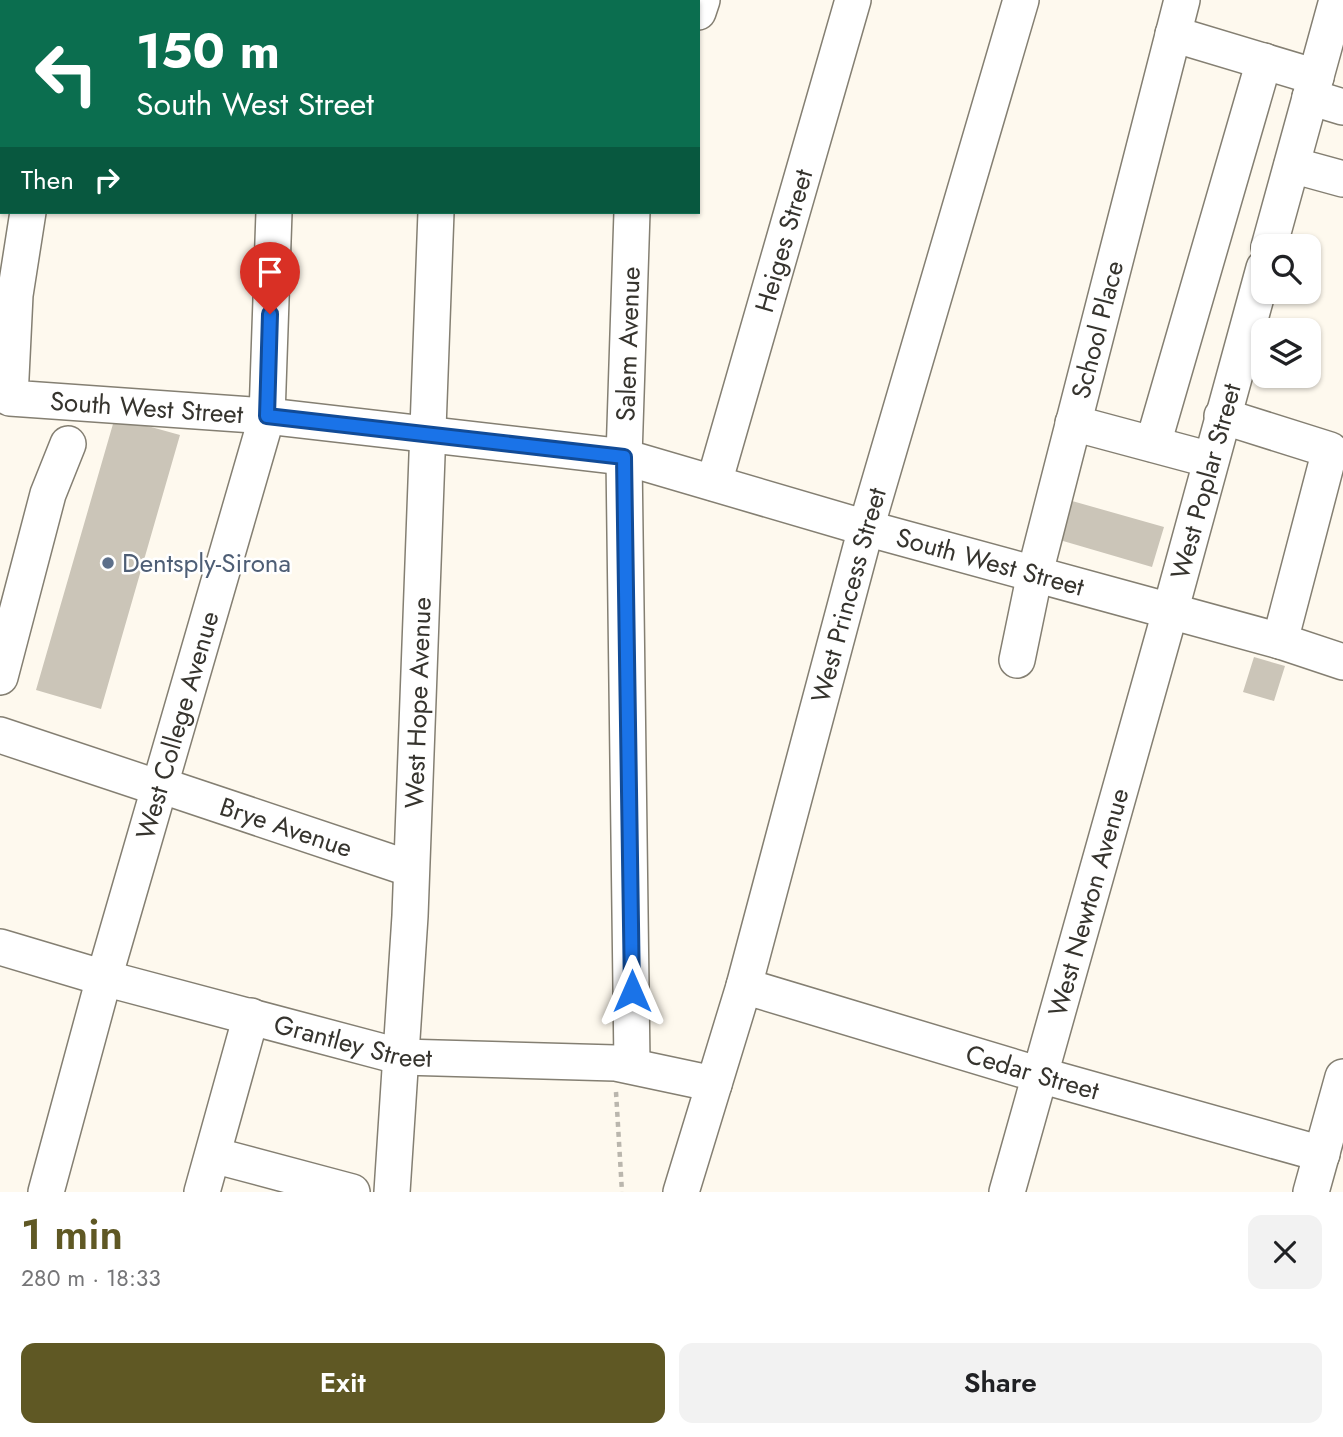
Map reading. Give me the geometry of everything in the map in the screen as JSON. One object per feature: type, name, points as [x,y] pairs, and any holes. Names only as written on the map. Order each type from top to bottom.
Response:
[{"type":"street","name":"Heiges Street","points":[[714,483],[853,0]]},
{"type":"street","name":"West Princess Street","points":[[681,1192],[744,986],[866,528],[1021,0]]},
{"type":"street","name":"School Place","points":[[1017,660],[1035,573],[1182,0]]},
{"type":"street","points":[[1273,234],[1337,0]]},
{"type":"street","points":[[1173,34],[1264,61],[1313,87],[1343,107]]},
{"type":"street","points":[[1153,444],[1264,61]]},
{"type":"street","points":[[1292,165],[1343,179]]},
{"type":"street","name":"South West Street","points":[[28,214],[15,295],[10,398],[267,416],[624,457],[866,528],[1280,641],[1343,662]]},
{"type":"street","name":"West College Avenue","points":[[46,1192],[104,978],[267,416],[274,214]]},
{"type":"street","name":"West Hope Avenue","points":[[392,1192],[402,1058],[411,869],[436,214]]},
{"type":"street","name":"Salem Avenue","points":[[623,1064],[624,457],[634,221]]},
{"type":"street","points":[[1210,246],[1251,257]]},
{"type":"street","name":"West Poplar Street","points":[[1170,612],[1254,304]]},
{"type":"street","points":[[1222,416],[1330,450],[1280,641]]},
{"type":"street","points":[[1073,423],[1211,460]]},
{"type":"street","points":[[0,677],[48,494],[68,444]]},
{"type":"street","name":"West Newton Avenue","points":[[1007,1192],[1170,612]]},
{"type":"street","name":"Brye Avenue","points":[[0,735],[411,869]]},
{"type":"street","name":"Grantley Street","points":[[0,947],[104,978],[402,1058],[623,1064],[714,1084]]},
{"type":"street","name":"Cedar Street","points":[[744,986],[1040,1075],[1322,1154]]},
{"type":"street","points":[[202,1192],[251,1016]]},
{"type":"street","points":[[1311,1192],[1322,1154],[1338,1118],[1343,1077]]},
{"type":"street","points":[[213,1155],[352,1192]]},
{"type":"path","points":[[622,1192],[623,1064]]},
{"type":"building","name":"Dentsply-Sirona","points":[[115,417],[180,435],[101,709],[36,690]]},
{"type":"building","points":[[1058,497],[1164,527],[1152,567],[1046,536]]},
{"type":"building","points":[[1254,657],[1285,666],[1274,701],[1243,692]]},
{"type":"place","name":"Dentsply-Sirona","points":[[108,563]]},
{"type":"route","points":[[270,314],[267,416],[624,457],[632,991]]}]
